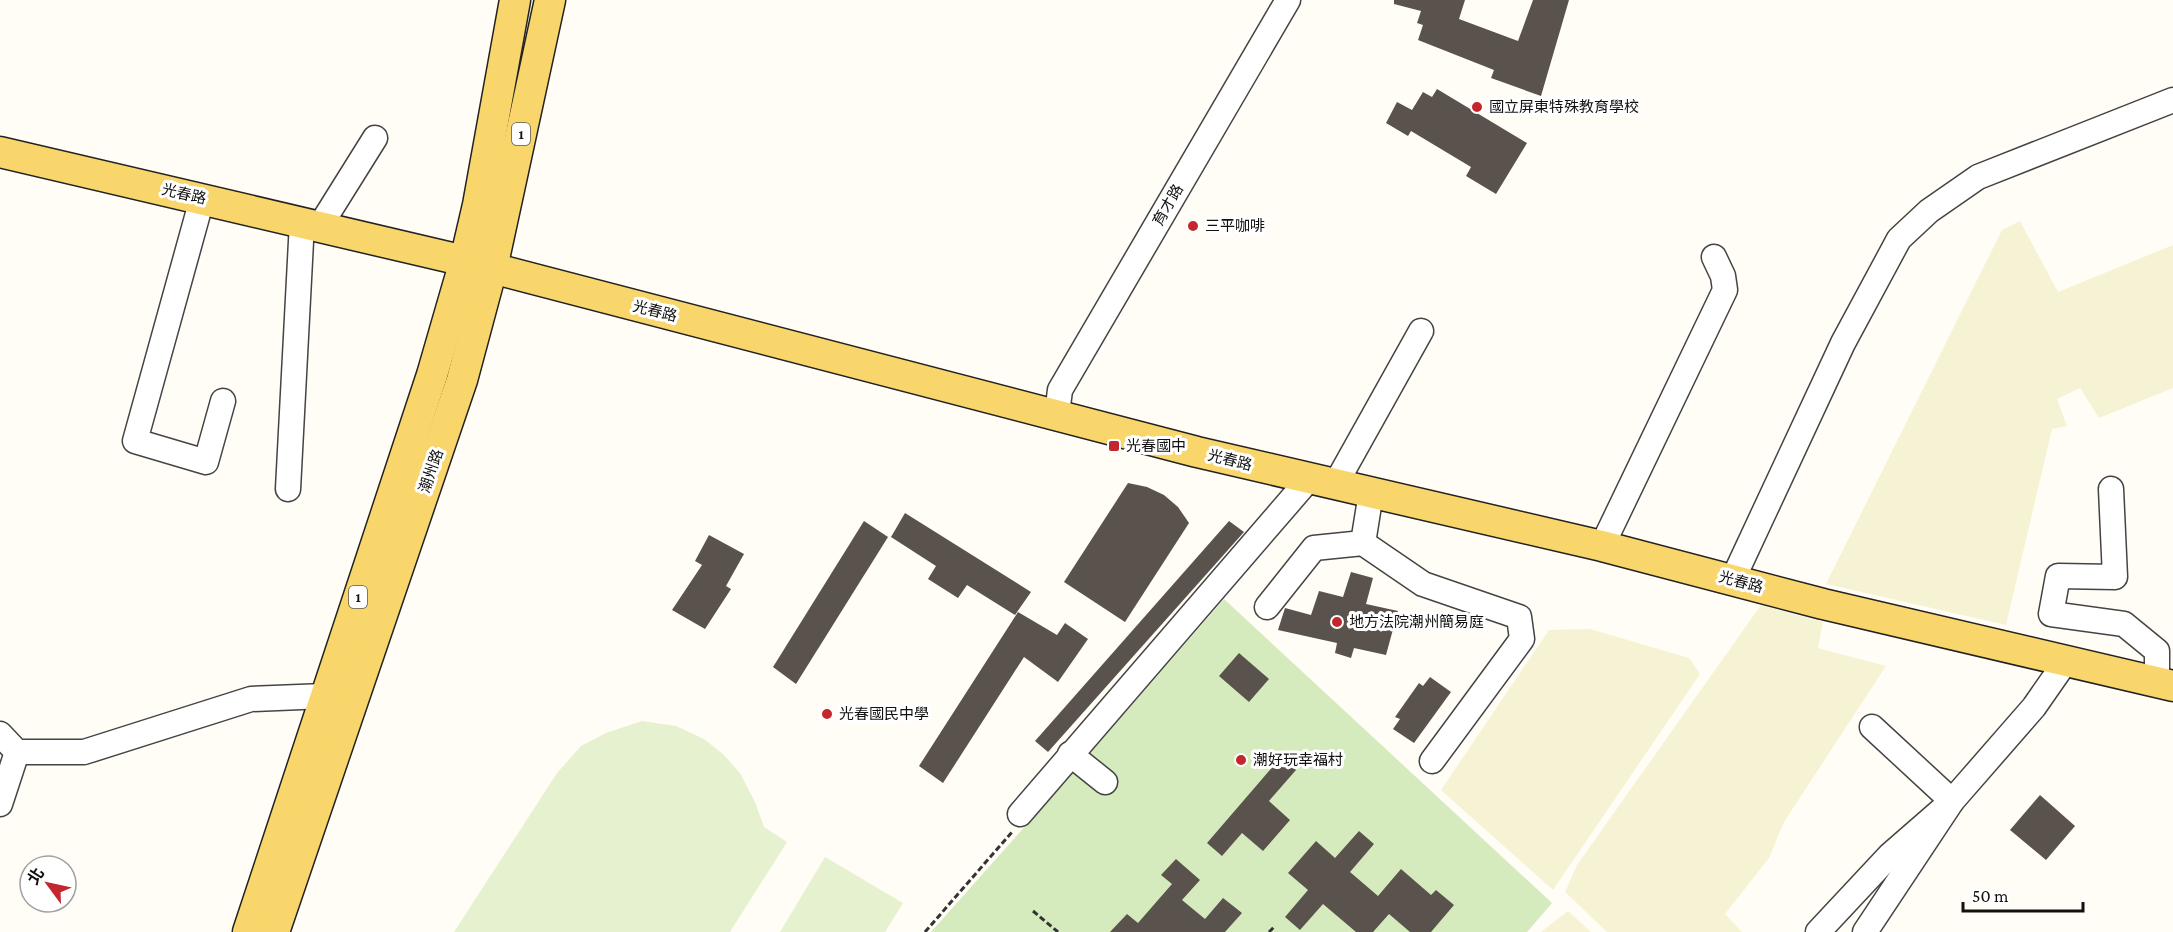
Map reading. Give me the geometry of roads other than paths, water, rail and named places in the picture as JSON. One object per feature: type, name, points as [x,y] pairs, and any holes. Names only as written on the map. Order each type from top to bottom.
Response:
[{"type":"main road","name":"潮州路","points":[[248,932],[432,375],[478,265],[478,205],[515,0]]},
{"type":"main road","name":"潮州路","points":[[274,932],[462,381],[478,265],[550,0]]},
{"type":"main road","name":"光春路","points":[[0,152],[478,265],[1197,452],[1602,546],[1823,604],[2165,684]]},
{"type":"street","name":"育才路","points":[[1057,414],[1060,390],[1288,0]]},
{"type":"street","points":[[1733,579],[1843,343],[1899,239],[1929,211],[1978,177],[2173,100]]},
{"type":"street","points":[[288,489],[311,224],[375,138]]},
{"type":"street","points":[[202,199],[135,441],[206,462],[223,401]]},
{"type":"street","points":[[1602,546],[1725,290],[1723,276],[1714,257]]},
{"type":"street","points":[[1020,814],[1070,754],[1322,482],[1421,331]]},
{"type":"street","points":[[2110,489],[2115,577],[2058,576],[2052,614],[2124,624],[2157,651],[2165,684]]},
{"type":"street","points":[[1363,543],[1371,493]]},
{"type":"street","points":[[1267,607],[1314,548],[1363,543],[1423,584],[1519,617],[1522,639],[1432,761]]},
{"type":"street","points":[[1818,932],[1890,855],[1952,801],[2034,707],[2066,661]]},
{"type":"street","points":[[0,734],[17,752],[84,752],[251,699],[325,696]]},
{"type":"street","points":[[1872,727],[1952,801]]},
{"type":"street","points":[[0,804],[17,752]]},
{"type":"street","points":[[1070,754],[1105,782]]},
{"type":"street","points":[[1873,929],[1952,801]]},
{"type":"place","name":"國立屏東特殊教育學校","points":[[1477,107]]},
{"type":"place","name":"三平咖啡","points":[[1193,226]]},
{"type":"place","name":"光春國中","points":[[1114,446]]},
{"type":"place","name":"地方法院潮州簡易庭","points":[[1337,622]]},
{"type":"place","name":"光春國民中學","points":[[827,714]]},
{"type":"place","name":"潮好玩幸福村","points":[[1241,760]]}]
